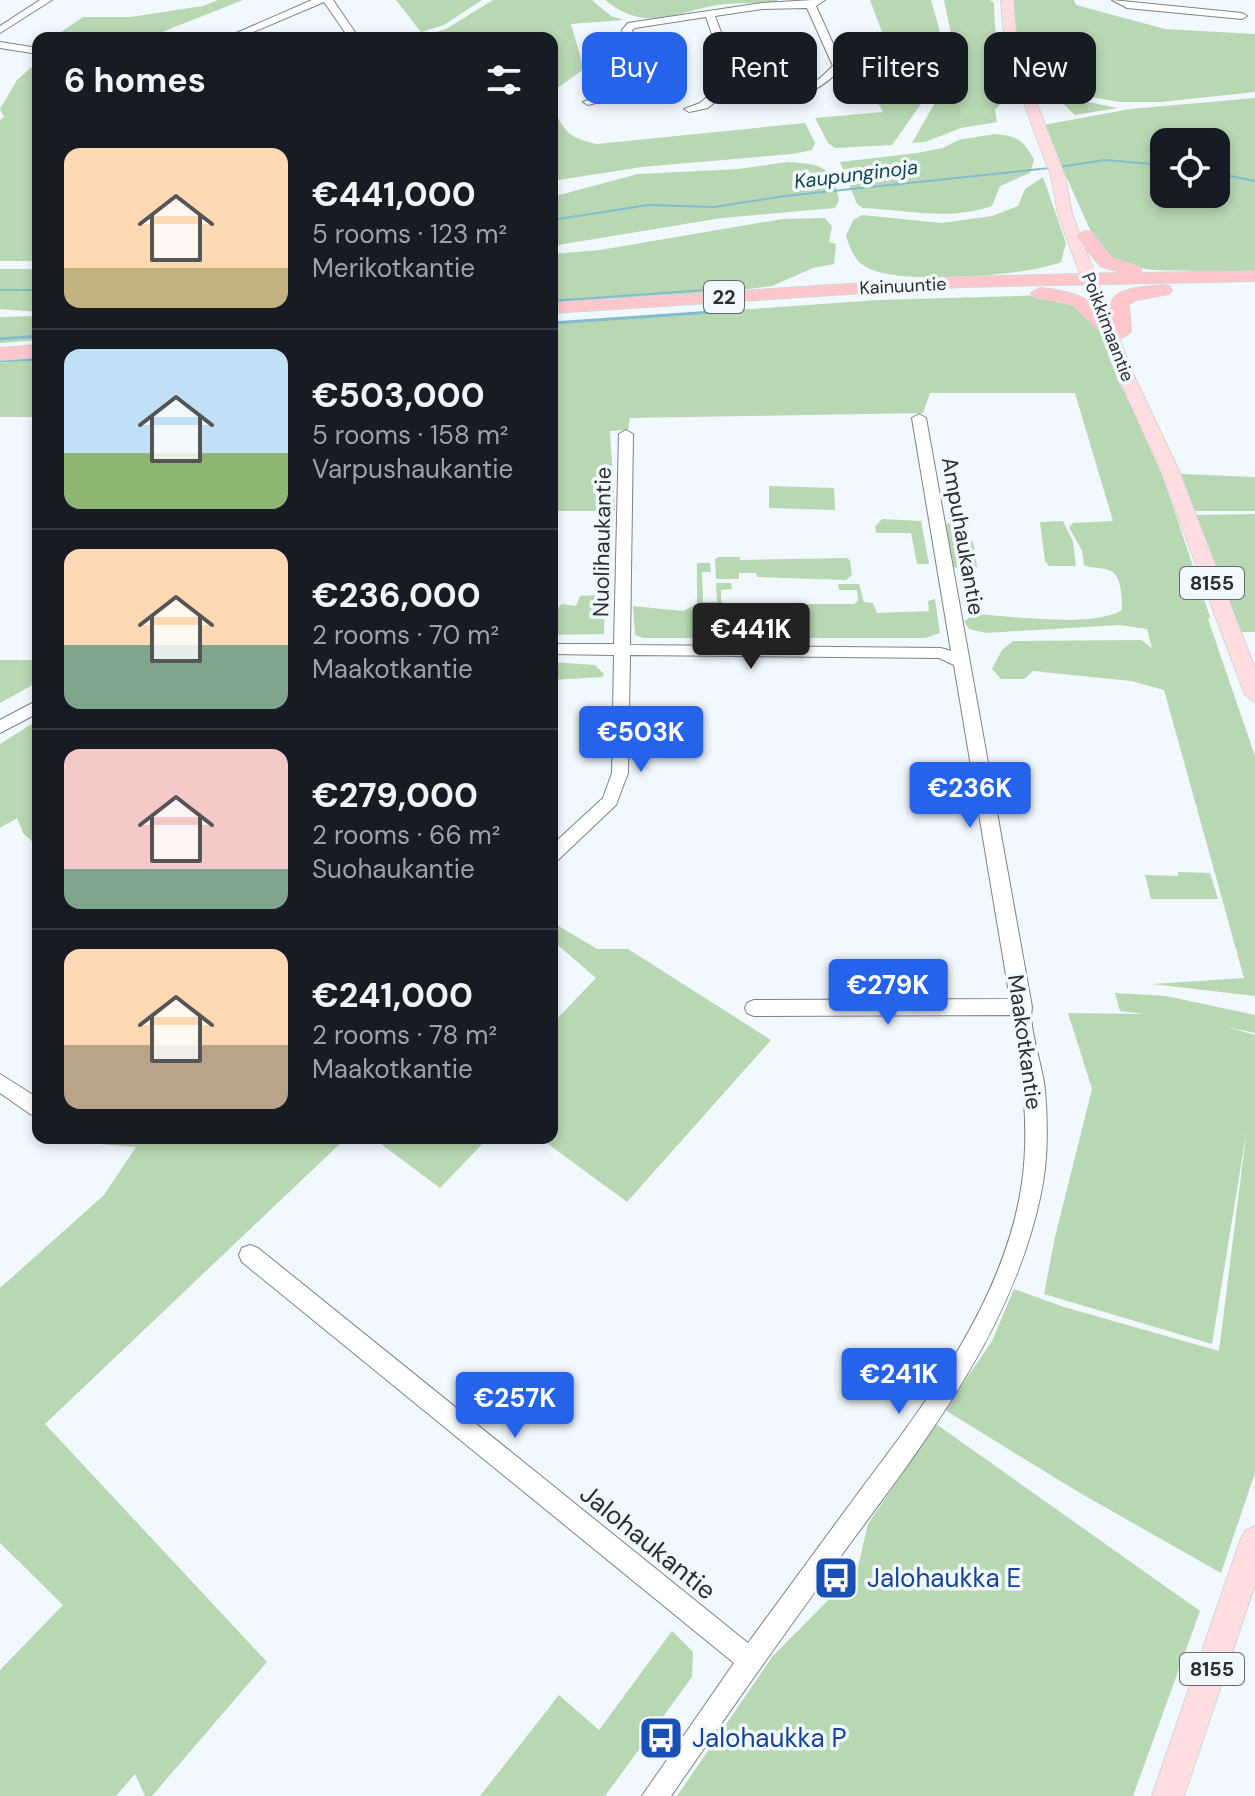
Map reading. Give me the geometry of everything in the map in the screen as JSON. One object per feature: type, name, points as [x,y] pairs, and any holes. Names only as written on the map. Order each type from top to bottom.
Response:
[{"type":"highway","points":[[1079,234],[1106,262],[1122,269],[1226,280]]},
{"type":"highway","points":[[983,281],[1054,274],[1067,269],[1075,261],[1079,234]]},
{"type":"highway","name":"Kainuuntie","points":[[558,308],[983,281],[1226,280],[1255,276]]},
{"type":"highway","points":[[1116,330],[1119,307],[1124,298],[1226,280]]},
{"type":"highway","name":"Kainuuntie","points":[[1226,280],[1255,284]]},
{"type":"highway","name":"Kainuuntie","points":[[558,316],[1097,282]]},
{"type":"highway","points":[[960,291],[1065,294],[1088,304],[1116,330]]},
{"type":"highway","points":[[0,345],[32,342]]},
{"type":"highway","points":[[0,354],[32,351]]},
{"type":"main road","name":"Poikkimaantie","points":[[1007,0],[1012,55],[1059,178],[1062,204],[1079,234],[1116,330],[1135,396],[1170,471],[1255,695]]},
{"type":"main road","name":"8155","points":[[1168,1796],[1255,1541]]},
{"type":"street","points":[[0,30],[47,0]]},
{"type":"street","points":[[244,32],[321,0]]},
{"type":"street","points":[[328,0],[350,32]]},
{"type":"street","points":[[1117,0],[1127,5],[1242,16]]},
{"type":"street","points":[[629,32],[628,27],[709,13],[815,2],[838,66],[817,83]]},
{"type":"street","points":[[689,109],[706,104],[734,81],[709,13]]},
{"type":"street","points":[[0,45],[32,50]]},
{"type":"street","name":"Ampuhaukantie","points":[[919,418],[959,661]]},
{"type":"street","name":"Nuolihaukantie","points":[[558,849],[610,801],[620,773],[626,434]]},
{"type":"street","points":[[558,649],[941,653],[959,661]]},
{"type":"street","name":"Maakotkantie","points":[[655,1796],[932,1411],[978,1331],[1010,1266],[1030,1197],[1037,1144],[1035,1089],[1023,1007],[959,661]]},
{"type":"street","points":[[0,727],[32,709]]},
{"type":"street","points":[[754,1008],[1023,1007]]},
{"type":"street","points":[[0,1082],[32,1104]]},
{"type":"street","name":"Jalohaukantie","points":[[250,1255],[750,1660]]},
{"type":"green space","points":[[218,0],[243,0],[162,32],[61,32],[83,17],[130,17],[203,6]]},
{"type":"green space","points":[[396,0],[482,0],[444,25],[421,32]]},
{"type":"green space","points":[[493,0],[592,0],[611,16],[624,20],[571,24],[582,70],[558,88],[558,32],[437,32]]},
{"type":"green space","points":[[605,0],[777,0],[779,3],[725,4],[673,16],[647,18],[620,10]]},
{"type":"green space","points":[[870,0],[931,0],[939,32],[882,32]]},
{"type":"green space","points":[[944,0],[990,0],[994,3],[996,32],[984,32],[984,104],[1000,104],[995,110],[997,122],[961,128],[925,142],[912,143],[934,104],[968,104],[968,32],[950,32]]},
{"type":"green space","points":[[1014,0],[1074,0],[1076,5],[1165,29],[1255,34],[1255,92],[1161,102],[1120,102],[1096,98],[1096,32],[1014,32]]},
{"type":"green space","points":[[32,66],[32,261],[0,261],[0,120],[4,117],[0,109],[17,80]]},
{"type":"green space","points":[[1255,98],[1255,272],[1153,270],[1114,264],[1097,245],[1043,125],[1130,109]]},
{"type":"green space","points":[[879,104],[921,104],[892,145],[835,148],[828,143],[815,118],[883,112]]},
{"type":"green space","points":[[1063,104],[1096,104],[1118,108],[1075,115]]},
{"type":"green space","points":[[558,116],[570,134],[597,144],[805,123],[815,143],[812,150],[792,154],[642,167],[558,180]]},
{"type":"green space","points":[[995,134],[1019,140],[1027,148],[1034,160],[1030,173],[1000,186],[992,206],[960,213],[863,208],[857,204],[840,162],[917,153],[943,148],[958,140]]},
{"type":"green space","points":[[787,162],[816,165],[833,179],[839,200],[835,208],[722,218],[558,245],[558,195],[638,174],[739,169]]},
{"type":"green space","points":[[1043,177],[1066,243],[1061,262],[993,275],[905,276],[866,267],[855,257],[846,236],[853,220],[862,215],[941,223],[992,216],[1018,206],[1025,189]]},
{"type":"green space","points":[[825,218],[832,226],[829,242],[836,244],[834,264],[813,268],[772,286],[703,295],[558,305],[558,254],[600,250],[782,219]]},
{"type":"green space","points":[[0,269],[32,269],[32,312],[0,309]]},
{"type":"green space","points":[[1063,296],[1094,316],[1118,380],[1152,444],[1255,756],[1255,996],[1152,984],[1244,978],[1164,690],[1131,681],[1033,671],[1024,679],[1001,679],[992,669],[1002,650],[1013,641],[1141,640],[1152,648],[1147,629],[1119,625],[986,633],[969,629],[964,621],[975,614],[1072,620],[1122,610],[1121,589],[1115,574],[1084,565],[1082,551],[1069,527],[1073,523],[1113,521],[1075,393],[930,393],[923,413],[630,418],[628,430],[610,431],[615,511],[558,511],[558,323],[878,300]]},
{"type":"green space","points":[[32,316],[32,340],[0,343],[0,317]]},
{"type":"green space","points":[[32,360],[32,417],[0,417],[0,363]]},
{"type":"green space","points":[[1181,474],[1255,477],[1255,511],[1193,511]]},
{"type":"green space","points":[[769,486],[834,488],[835,510],[769,508]]},
{"type":"green space","points":[[1255,514],[1255,632],[1241,632],[1195,515]]},
{"type":"green space","points":[[882,519],[921,521],[929,564],[917,564],[911,533],[876,533],[875,527]]},
{"type":"green space","points":[[951,521],[970,521],[961,531],[973,542],[977,567],[972,571],[953,567],[946,525]]},
{"type":"green space","points":[[1063,521],[1073,542],[1076,566],[1049,566],[1045,561],[1040,522]]},
{"type":"green space","points":[[740,557],[740,560],[846,558],[850,560],[852,575],[846,580],[757,577],[756,573],[739,573],[739,579],[716,579],[715,559]]},
{"type":"green space","points":[[697,563],[710,563],[711,572],[702,572],[703,602],[717,602],[716,583],[731,583],[732,589],[721,590],[721,602],[854,604],[858,601],[857,590],[839,590],[838,584],[859,584],[864,602],[873,603],[877,613],[929,611],[928,601],[935,599],[940,633],[925,638],[643,638],[635,635],[633,606],[683,611],[697,604]]},
{"type":"green space","points":[[595,595],[605,602],[604,634],[558,635],[558,608],[562,604],[576,606],[580,596]]},
{"type":"green space","points":[[0,660],[32,660],[32,685],[0,703]]},
{"type":"green space","points":[[558,662],[595,665],[604,674],[603,677],[558,680]]},
{"type":"green space","points":[[32,724],[32,841],[23,833],[17,818],[0,828],[0,744]]},
{"type":"green space","points":[[1178,872],[1210,873],[1218,899],[1151,899],[1145,875],[1178,876]]},
{"type":"green space","points":[[558,926],[597,949],[628,949],[771,1040],[627,1202],[548,1144],[558,1144],[558,1018],[596,978],[558,945]]},
{"type":"green space","points":[[1115,993],[1166,996],[1255,1015],[1255,1033],[1227,1027],[1255,1035],[1255,1473],[1221,1573],[1080,1493],[945,1410],[992,1341],[1014,1289],[1064,1307],[1219,1351],[1247,1128],[1212,1344],[1044,1294],[1092,1089],[1068,1013],[1145,1014],[1120,1011]]},
{"type":"green space","points":[[100,1144],[340,1144],[45,1424],[267,1662],[152,1796],[145,1796],[135,1774],[116,1796],[0,1796],[0,1670],[63,1605],[0,1543],[0,1288],[104,1195],[136,1147]]},
{"type":"green space","points":[[381,1144],[482,1144],[440,1188]]},
{"type":"green space","points":[[936,1424],[1200,1611],[1133,1796],[677,1796],[772,1657],[857,1571],[868,1524]]},
{"type":"green space","points":[[672,1631],[693,1652],[692,1677],[605,1796],[480,1796],[559,1695],[599,1730]]},
{"type":"waterway","name":"Kaupunginoja","points":[[1059,167],[1105,160],[1150,164]]},
{"type":"waterway","name":"Kaupunginoja","points":[[558,219],[648,205],[714,207],[785,196],[1050,168]]},
{"type":"waterway","name":"Kaupunginoja","points":[[1230,176],[1255,181]]},
{"type":"waterway","points":[[558,301],[733,288]]},
{"type":"waterway","name":"Kaupunginoja","points":[[0,290],[32,290]]},
{"type":"waterway","points":[[558,301],[568,300]]},
{"type":"waterway","points":[[558,323],[727,311]]},
{"type":"waterway","points":[[0,339],[32,336]]},
{"type":"waterway","points":[[0,361],[32,359]]},
{"type":"place","name":"Jalohaukka E","points":[[836,1578]]},
{"type":"place","name":"Jalohaukka P","points":[[661,1738]]}]
